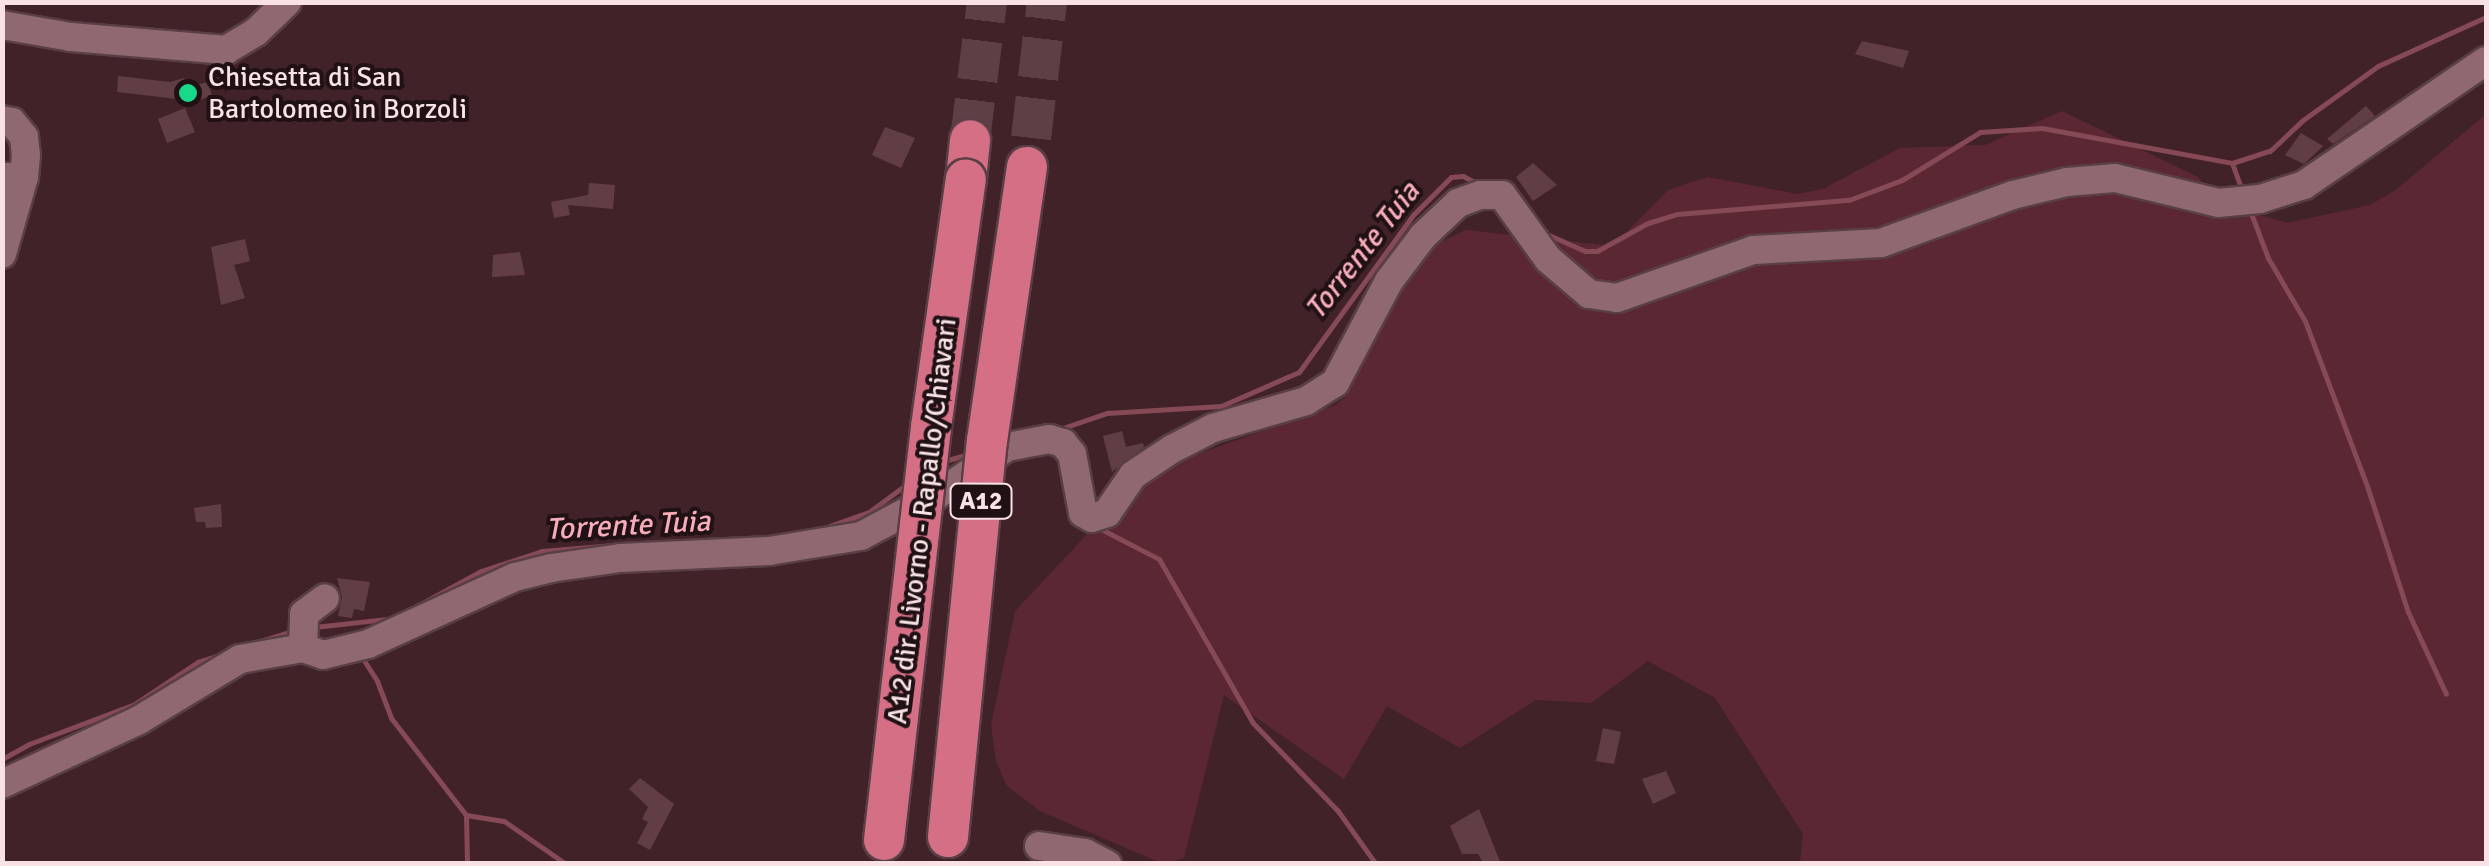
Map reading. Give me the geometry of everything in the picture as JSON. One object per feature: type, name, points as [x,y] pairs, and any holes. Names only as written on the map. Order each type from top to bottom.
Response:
[{"type":"highway","name":"A12","points":[[947,850],[987,441],[1029,153]]},
{"type":"highway","name":"A12 dir. Livorno - Rapallo/Chiavari","points":[[883,852],[931,427],[968,160]]},
{"type":"street","points":[[2,25],[71,37],[226,50],[256,32],[287,2]]},
{"type":"street","points":[[2,784],[139,720],[240,659],[303,648],[323,655],[368,644],[515,578],[552,568],[620,558],[769,552],[860,536],[918,506],[1006,448],[1049,439],[1063,443],[1072,454],[1083,513],[1092,518],[1107,513],[1134,475],[1172,449],[1214,428],[1306,401],[1335,383],[1389,281],[1423,236],[1458,203],[1480,195],[1502,195],[1548,259],[1580,287],[1590,294],[1618,298],[1753,250],[1881,242],[2013,195],[2067,182],[2115,178],[2218,203],[2260,199],[2304,185],[2486,61]]},
{"type":"street","points":[[2,120],[12,122],[24,137],[13,177],[2,254]]},
{"type":"street","points":[[303,648],[304,614],[325,598]]},
{"type":"street","points":[[1039,846],[1084,853],[1106,864]]},
{"type":"shaded area","points":[[2062,111],[2198,177],[2218,203],[2287,223],[2370,205],[2397,189],[2486,114],[2486,863],[1800,863],[1803,834],[1715,698],[1648,661],[1591,703],[1536,700],[1460,748],[1387,706],[1344,779],[1224,695],[1184,858],[1171,862],[1159,862],[1040,811],[1007,786],[996,761],[991,725],[1015,611],[1107,513],[1155,477],[1198,454],[1336,405],[1346,396],[1399,282],[1438,243],[1466,230],[1613,246],[1668,190],[1708,177],[1797,194],[1823,189],[1900,148],[1985,145]]},
{"type":"building","points":[[1862,41],[1909,51],[1903,68],[1855,54]]},
{"type":"building","points":[[118,76],[170,82],[184,78],[191,86],[208,82],[212,96],[195,101],[117,92]]},
{"type":"building","points":[[2366,106],[2375,116],[2333,144],[2327,139]]},
{"type":"building","points":[[185,108],[195,132],[167,143],[158,119]]},
{"type":"building","points":[[885,127],[915,138],[901,168],[872,155]]},
{"type":"building","points":[[2301,133],[2323,146],[2304,164],[2285,155]]},
{"type":"building","points":[[1533,163],[1557,185],[1533,201],[1516,177]]},
{"type":"building","points":[[589,183],[615,185],[613,209],[568,205],[570,215],[554,218],[551,202],[588,195]]},
{"type":"building","points":[[245,239],[250,261],[234,265],[245,298],[221,305],[211,247]]},
{"type":"building","points":[[520,252],[525,275],[492,277],[493,255]]},
{"type":"building","points":[[1122,431],[1126,447],[1143,443],[1144,447],[1112,472],[1103,436]]},
{"type":"building","points":[[221,504],[222,527],[206,528],[205,522],[196,522],[194,508]]},
{"type":"building","points":[[337,578],[370,582],[364,611],[354,609],[352,618],[338,616],[342,597]]},
{"type":"building","points":[[1603,728],[1621,732],[1614,764],[1596,761]]},
{"type":"building","points":[[1666,771],[1676,793],[1653,804],[1642,779]]},
{"type":"building","points":[[640,778],[674,804],[650,850],[637,843],[648,822],[642,819],[648,807],[629,789]]},
{"type":"building","points":[[1479,809],[1501,864],[1484,864],[1478,854],[1462,854],[1450,826]]},
{"type":"waterway","name":"Torrente Tuia","points":[[1542,232],[1585,251],[1597,251],[1648,223],[1677,214],[1849,200],[1902,180],[1980,132],[2042,128],[2232,163],[2270,151],[2303,120],[2378,66],[2486,17]]},
{"type":"waterway","points":[[2232,163],[2243,193]]},
{"type":"waterway","name":"Torrente Tuia","points":[[1057,430],[1107,413],[1221,406],[1299,372],[1414,214],[1451,177],[1463,176],[1478,184]]},
{"type":"waterway","points":[[2249,208],[2268,258],[2305,321],[2368,489],[2408,612],[2446,694]]},
{"type":"waterway","name":"Torrente Tuia","points":[[941,462],[969,454]]},
{"type":"waterway","name":"Torrente Tuia","points":[[815,531],[869,512],[907,484]]},
{"type":"waterway","points":[[1097,527],[1159,559],[1253,723],[1338,811],[1376,864]]},
{"type":"waterway","name":"Torrente Tuia","points":[[314,627],[395,618],[481,571],[542,551],[626,544]]},
{"type":"waterway","name":"Torrente Tuia","points":[[254,643],[296,630]]},
{"type":"waterway","name":"Torrente Tuia","points":[[2,759],[29,744],[133,705],[198,662],[225,653]]},
{"type":"waterway","points":[[361,656],[377,681],[391,718],[466,815],[467,864]]},
{"type":"waterway","points":[[466,815],[504,821],[566,864]]},
{"type":"tunnel","points":[[970,140],[987,2]]},
{"type":"tunnel","points":[[1031,138],[1047,2]]},
{"type":"place","name":"Chiesetta di San Bartolomeo in Borzoli","points":[[188,93]]}]
